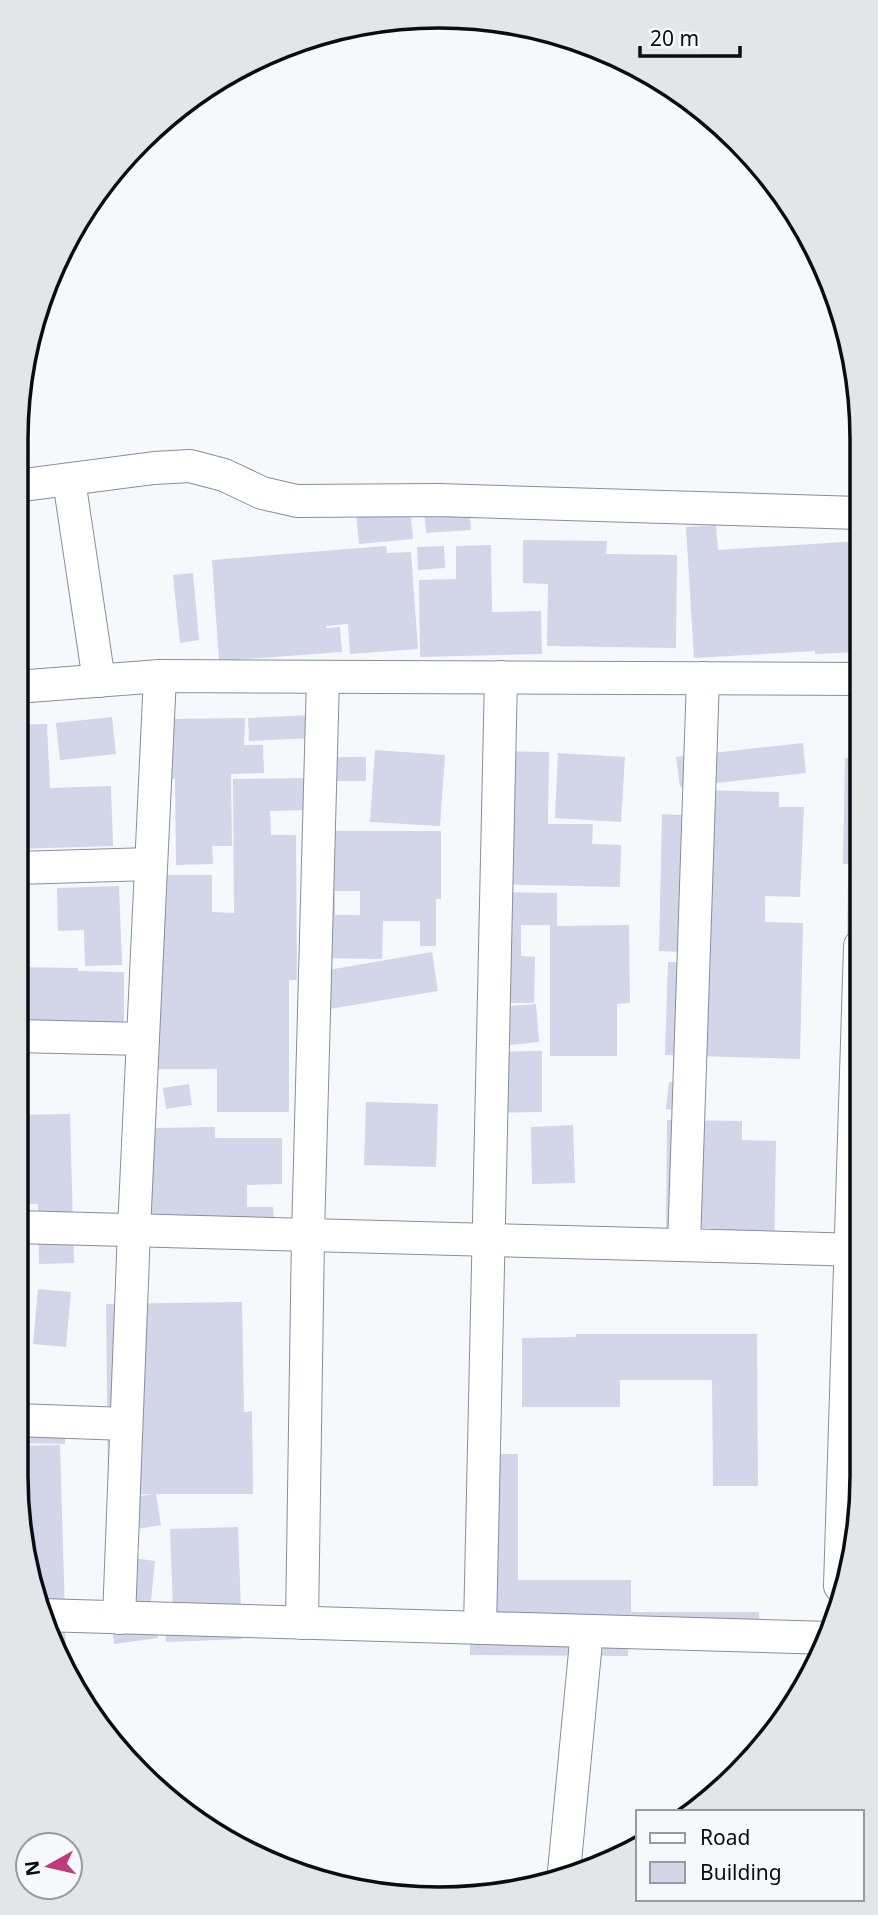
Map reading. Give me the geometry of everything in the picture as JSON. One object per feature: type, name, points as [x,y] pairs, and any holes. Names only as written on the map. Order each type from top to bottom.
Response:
[{"type":"street","points":[[28,485],[154,468],[190,466],[224,475],[262,493],[297,501],[438,500],[850,513]]},
{"type":"street","points":[[69,480],[99,681]]},
{"type":"street","points":[[119,1618],[160,676]]},
{"type":"street","points":[[28,686],[160,676],[850,679]]},
{"type":"street","points":[[302,1623],[308,1235],[323,677]]},
{"type":"street","points":[[480,1628],[501,677]]},
{"type":"street","points":[[684,1245],[702,678]]},
{"type":"street","points":[[28,868],[151,864]]},
{"type":"street","points":[[28,1036],[143,1039]]},
{"type":"street","points":[[28,1227],[850,1250]]},
{"type":"street","points":[[843,1552],[850,1397]]},
{"type":"street","points":[[28,1420],[126,1424]]},
{"type":"street","points":[[53,1615],[817,1638]]},
{"type":"street","points":[[564,1867],[587,1631]]},
{"type":"building","points":[[469,501],[471,530],[426,533],[424,504]]},
{"type":"building","points":[[410,507],[413,539],[359,544],[356,513]]},
{"type":"building","points":[[716,525],[718,550],[850,542],[850,652],[815,654],[815,651],[694,658],[686,527]]},
{"type":"building","points":[[523,540],[607,541],[606,554],[677,555],[676,648],[547,646],[548,584],[523,583]]},
{"type":"building","points":[[491,545],[492,612],[541,611],[542,654],[420,657],[419,580],[456,579],[456,546]]},
{"type":"building","points":[[386,546],[387,553],[411,552],[418,649],[350,654],[348,624],[326,626],[340,627],[342,652],[219,661],[212,560]]},
{"type":"building","points":[[444,546],[445,568],[418,570],[417,547]]},
{"type":"building","points":[[193,573],[199,640],[180,643],[173,575]]},
{"type":"building","points":[[312,715],[313,738],[249,741],[248,718]]},
{"type":"building","points":[[112,717],[116,754],[60,760],[56,723]]},
{"type":"building","points":[[245,718],[244,745],[263,745],[264,773],[231,774],[232,846],[212,846],[213,864],[176,865],[175,779],[170,779],[170,719]]},
{"type":"building","points":[[47,724],[50,788],[111,786],[113,846],[28,849],[28,725]]},
{"type":"building","points":[[803,743],[806,773],[680,787],[676,757]]},
{"type":"building","points":[[375,750],[445,755],[440,826],[370,822]]},
{"type":"building","points":[[492,751],[549,752],[548,824],[593,824],[592,844],[621,845],[620,887],[490,884]]},
{"type":"building","points":[[558,753],[625,757],[621,822],[555,818]]},
{"type":"building","points":[[315,757],[366,757],[366,781],[332,781],[332,831],[441,831],[441,899],[436,899],[436,946],[420,946],[420,921],[383,921],[382,959],[309,958],[310,892],[335,892],[335,915],[360,915],[360,891],[315,891]]},
{"type":"building","points":[[845,758],[850,758],[850,864],[843,864]]},
{"type":"building","points":[[309,778],[309,810],[270,811],[271,835],[296,835],[297,980],[289,980],[289,1112],[217,1112],[217,1069],[154,1069],[154,875],[212,875],[212,912],[234,913],[233,779]]},
{"type":"building","points":[[699,790],[779,792],[779,807],[804,807],[800,897],[765,896],[765,922],[803,923],[800,1059],[665,1055],[668,962],[708,963],[708,953],[659,951],[662,814],[698,816]]},
{"type":"building","points":[[850,877],[850,1002],[846,1002]]},
{"type":"building","points":[[119,886],[122,965],[85,966],[84,930],[58,931],[57,888]]},
{"type":"building","points":[[494,892],[557,893],[557,926],[629,925],[630,1003],[617,1004],[617,1056],[550,1056],[550,925],[521,925],[521,956],[535,957],[534,1003],[493,1003]]},
{"type":"building","points":[[432,952],[438,991],[317,1011],[311,973]]},
{"type":"building","points":[[28,967],[124,972],[124,1033],[28,1031]]},
{"type":"building","points":[[536,1004],[539,1042],[490,1047],[487,1008]]},
{"type":"building","points":[[542,1051],[542,1112],[487,1113],[486,1052]]},
{"type":"building","points":[[669,1082],[694,1085],[691,1112],[666,1109]]},
{"type":"building","points":[[189,1084],[192,1105],[166,1109],[163,1088]]},
{"type":"building","points":[[366,1102],[438,1104],[436,1167],[364,1165]]},
{"type":"building","points":[[70,1114],[74,1263],[39,1264],[38,1204],[28,1204],[28,1115]]},
{"type":"building","points":[[667,1120],[742,1121],[742,1140],[776,1141],[774,1257],[711,1256],[711,1228],[666,1228]]},
{"type":"building","points":[[573,1125],[575,1183],[532,1184],[531,1127]]},
{"type":"building","points":[[215,1127],[215,1138],[282,1138],[282,1184],[247,1185],[247,1207],[273,1207],[274,1219],[152,1227],[151,1128]]},
{"type":"building","points":[[38,1289],[71,1292],[66,1347],[33,1344]]},
{"type":"building","points":[[242,1302],[244,1412],[252,1411],[253,1494],[156,1494],[161,1525],[114,1533],[109,1501],[153,1494],[108,1495],[106,1304]]},
{"type":"building","points":[[576,1334],[757,1334],[758,1486],[713,1486],[712,1380],[620,1380],[620,1407],[522,1407],[522,1338],[576,1337]]},
{"type":"building","points":[[28,1418],[66,1418],[65,1444],[28,1443]]},
{"type":"building","points":[[60,1445],[66,1649],[50,1608],[36,1556],[29,1503],[28,1446]]},
{"type":"building","points":[[470,1454],[518,1454],[518,1580],[631,1580],[631,1612],[759,1612],[760,1648],[628,1648],[628,1656],[470,1655]]},
{"type":"building","points":[[238,1527],[242,1639],[166,1642],[164,1608],[173,1608],[170,1529]]},
{"type":"building","points":[[134,1558],[155,1561],[150,1611],[155,1611],[158,1638],[114,1644],[110,1608]]}]
